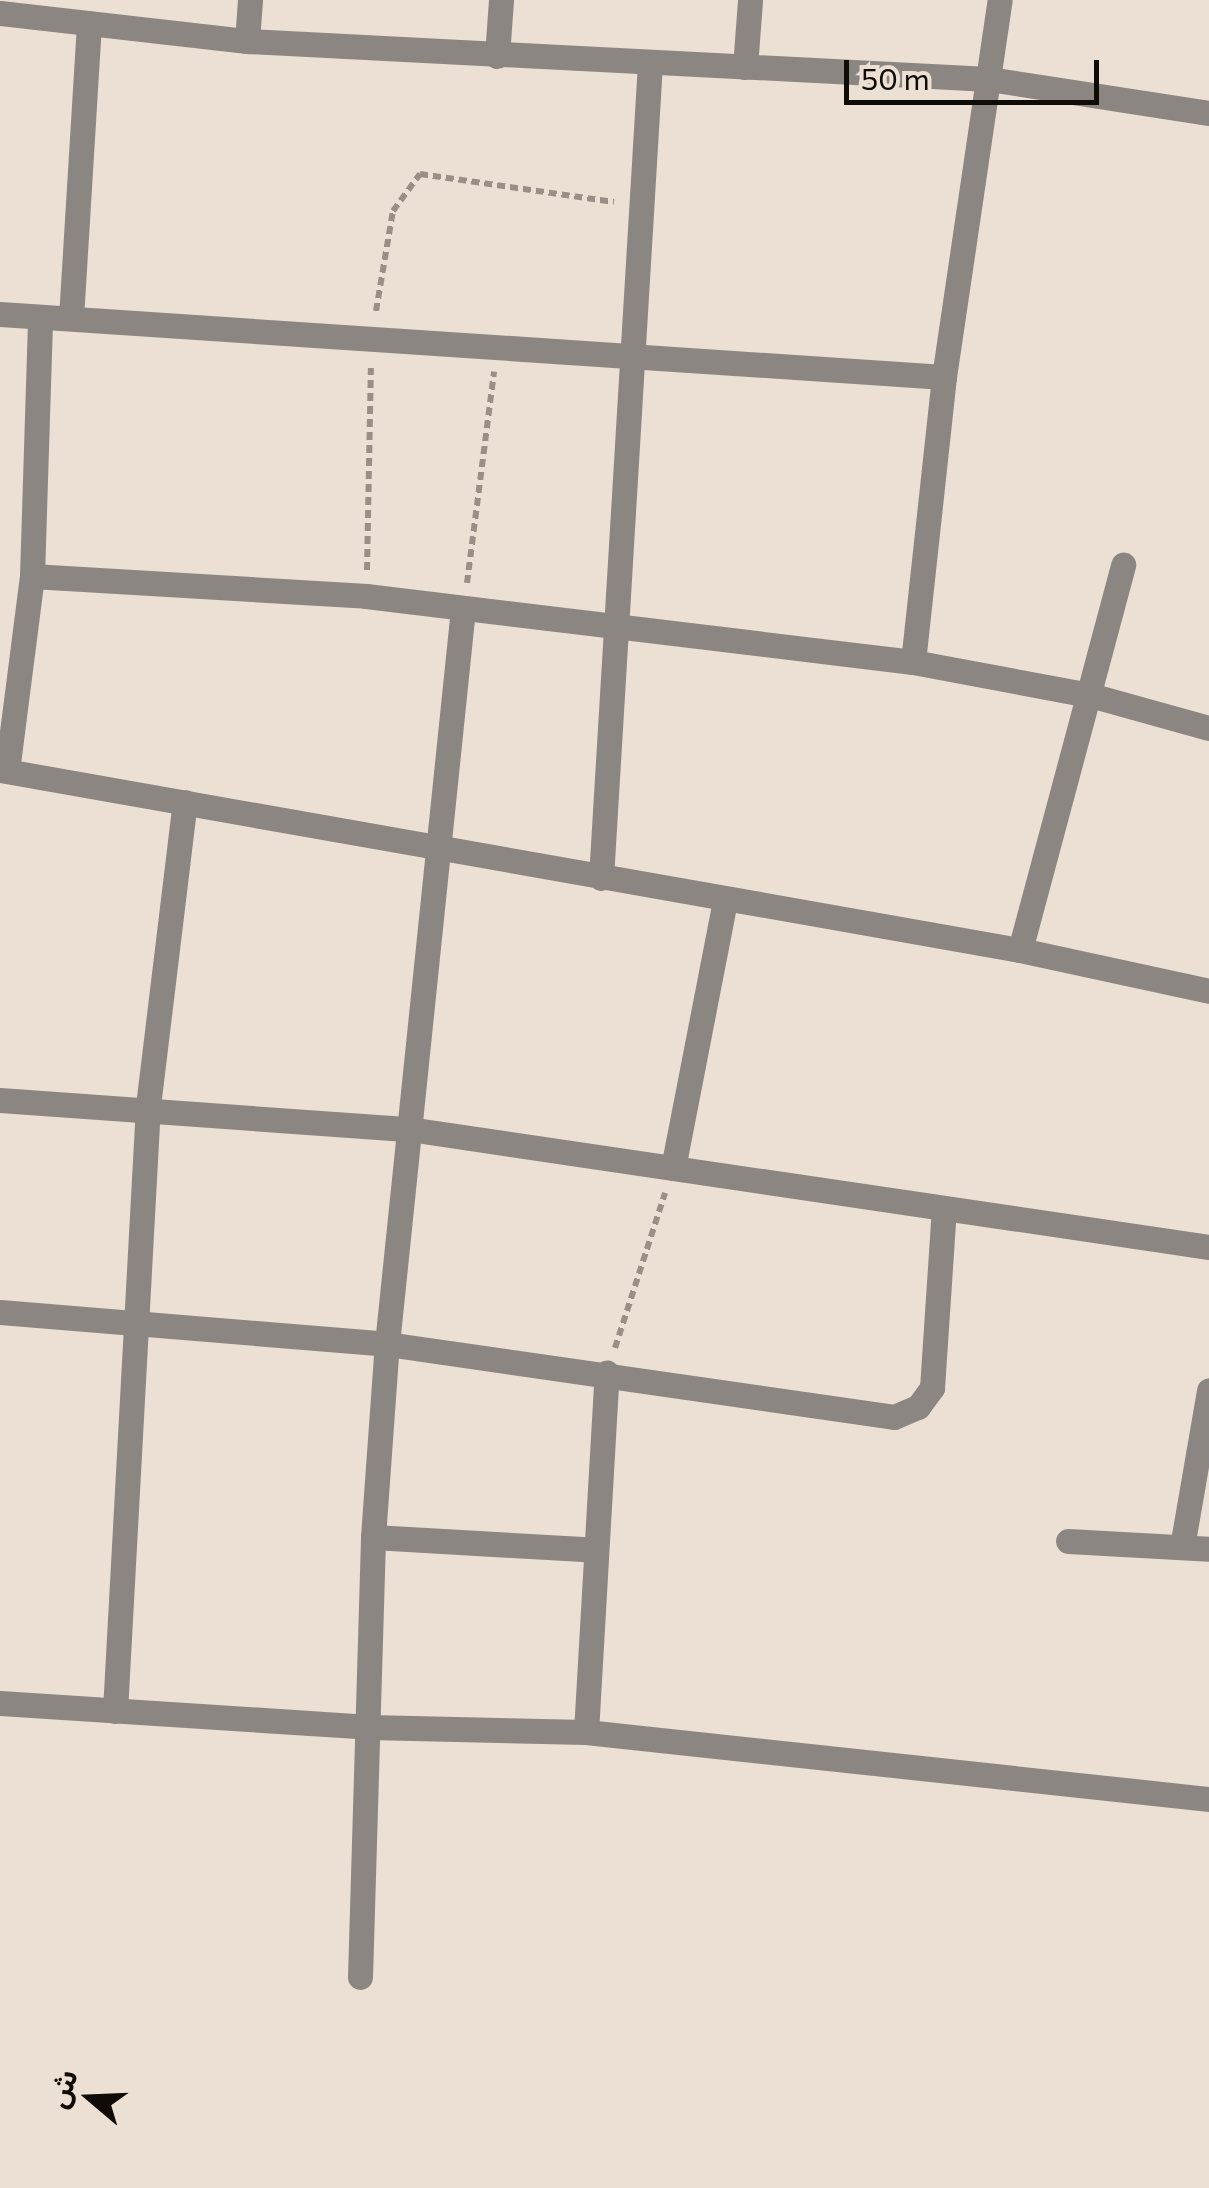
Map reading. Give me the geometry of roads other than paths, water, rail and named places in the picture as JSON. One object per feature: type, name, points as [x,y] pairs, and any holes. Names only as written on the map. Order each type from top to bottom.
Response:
[{"type":"street","points":[[247,40],[250,0]]},
{"type":"street","points":[[497,56],[501,0]]},
{"type":"street","points":[[745,68],[750,0]]},
{"type":"street","points":[[913,662],[944,377],[1000,0]]},
{"type":"street","points":[[0,13],[247,40],[990,80],[1209,114]]},
{"type":"street","points":[[72,318],[89,24]]},
{"type":"street","points":[[601,878],[629,357],[650,64]]},
{"type":"street","points":[[0,314],[498,344],[629,357],[944,377]]},
{"type":"street","points":[[40,317],[32,576],[4,771],[1020,950],[1209,992]]},
{"type":"street","points":[[1020,950],[1123,565]]},
{"type":"street","points":[[32,576],[366,596],[913,662],[1090,695],[1209,728]]},
{"type":"street","points":[[360,1978],[373,1536],[386,1344],[435,846],[463,609]]},
{"type":"street","points":[[115,1711],[148,1106],[185,802]]},
{"type":"street","points":[[673,1168],[725,901]]},
{"type":"street","points":[[0,1100],[148,1106],[409,1129],[1209,1247]]},
{"type":"street","points":[[0,1312],[136,1320],[386,1344],[608,1373],[856,1414],[911,1412],[926,1400],[936,1374],[944,1208]]},
{"type":"street","points":[[586,1732],[608,1373]]},
{"type":"street","points":[[1182,1547],[1209,1390]]},
{"type":"street","points":[[373,1536],[596,1550]]},
{"type":"street","points":[[1068,1541],[1209,1549]]},
{"type":"street","points":[[0,1703],[369,1727],[586,1732],[1209,1798]]}]
